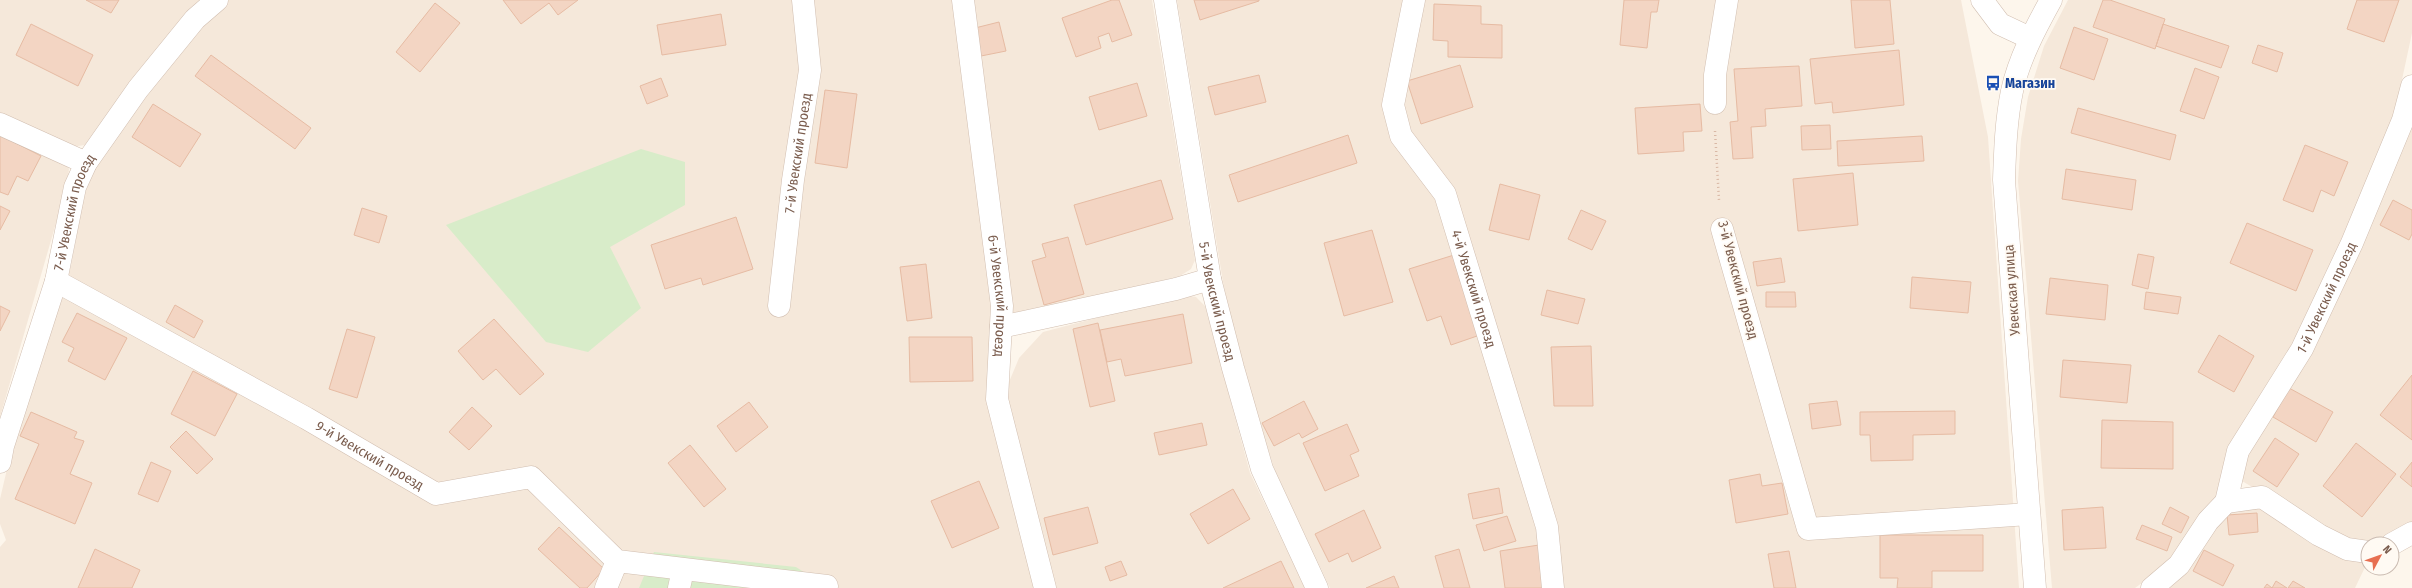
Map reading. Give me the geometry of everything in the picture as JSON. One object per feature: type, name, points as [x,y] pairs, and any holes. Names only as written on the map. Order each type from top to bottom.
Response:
[{"type":"street","name":"7-й Увекский проезд","points":[[0,462],[2,446],[56,281],[76,187],[86,163],[138,89],[195,18],[217,0]]},
{"type":"street","name":"7-й Увекский проезд","points":[[780,306],[793,180],[810,70],[804,0]]},
{"type":"street","name":"6-й Увекский проезд","points":[[963,0],[1002,306],[997,399],[1045,588]]},
{"type":"street","name":"5-й Увекский проезд","points":[[1165,0],[1210,279],[1262,469],[1317,588]]},
{"type":"street","name":"4-й Увекский проезд","points":[[1414,0],[1393,105],[1401,136],[1445,194],[1547,528],[1553,588]]},
{"type":"street","points":[[1715,103],[1715,75],[1727,0]]},
{"type":"street","points":[[1982,0],[2000,24],[2030,38]]},
{"type":"street","name":"Увекская улица","points":[[2035,588],[2004,180],[2006,135],[2012,90],[2030,38],[2051,0]]},
{"type":"street","name":"1-й Увекский проезд","points":[[2226,502],[2238,451],[2302,349],[2407,122],[2412,86]]},
{"type":"street","points":[[0,124],[86,163]]},
{"type":"street","name":"3-й Увекский проезд","points":[[1722,228],[1808,529],[2029,514]]},
{"type":"street","points":[[1001,328],[1176,289],[1210,279]]},
{"type":"street","name":"9-й Увекский проезд","points":[[56,281],[306,418],[436,494],[531,477],[617,561]]},
{"type":"street","points":[[2152,588],[2179,565],[2208,521],[2226,502],[2262,497],[2326,538],[2347,549],[2360,551]]},
{"type":"street","points":[[2400,539],[2412,532]]},
{"type":"street","points":[[606,588],[617,561],[681,579],[827,586]]},
{"type":"path","name":"3-й Увекский проезд","points":[[1715,103],[1715,155],[1722,228]]},
{"type":"shaded area","points":[[0,0],[206,0],[85,145],[71,147],[0,116]]},
{"type":"shaded area","points":[[229,0],[954,0],[995,305],[987,398],[1037,588],[0,588],[0,547],[6,540],[0,524],[0,499],[11,452],[71,266],[84,196],[92,169],[140,99],[199,26]]},
{"type":"shaded area","points":[[970,0],[1152,0],[1195,260],[1191,269],[1180,276],[1020,316],[1013,312],[1009,304]]},
{"type":"shaded area","points":[[1177,0],[1961,0],[1988,137],[2019,588],[1330,588],[1275,471],[1242,369],[1223,282]]},
{"type":"shaded area","points":[[2068,0],[2412,0],[2412,33],[2394,117],[2346,241],[2220,493],[2172,561],[2135,588],[2052,588],[2018,181],[2021,139],[2028,97],[2044,46]]},
{"type":"shaded area","points":[[2412,120],[2412,524],[2398,534],[2392,536],[2360,536],[2360,541],[2342,540],[2242,481],[2243,460]]},
{"type":"shaded area","points":[[0,132],[61,158],[69,169],[67,185],[0,417]]},
{"type":"shaded area","points":[[1184,295],[1196,297],[1205,306],[1250,473],[1305,588],[1051,588],[1006,404],[1009,382],[1019,358],[1043,332]]},
{"type":"shaded area","points":[[2261,508],[2360,557],[2361,576],[2355,588],[2169,588],[2186,571],[2228,511]]},
{"type":"green space","points":[[641,149],[685,162],[685,205],[610,247],[641,308],[588,352],[546,342],[446,225]]},
{"type":"green space","points":[[654,552],[796,567],[828,588],[639,588]]},
{"type":"building","points":[[86,0],[119,0],[111,13]]},
{"type":"building","points":[[503,0],[578,0],[558,15],[549,3],[521,24]]},
{"type":"building","points":[[1112,0],[1119,0],[1132,35],[1112,42],[1109,33],[1098,37],[1101,48],[1076,57],[1062,18]]},
{"type":"building","points":[[1194,0],[1259,0],[1259,1],[1200,20]]},
{"type":"building","points":[[1624,0],[1659,0],[1657,12],[1651,12],[1647,48],[1620,45]]},
{"type":"building","points":[[1851,0],[1890,0],[1894,44],[1855,48]]},
{"type":"building","points":[[2103,0],[2110,0],[2165,19],[2155,49],[2093,27]]},
{"type":"building","points":[[2357,0],[2399,0],[2384,42],[2347,29]]},
{"type":"building","points":[[435,3],[460,23],[420,72],[396,52]]},
{"type":"building","points":[[1434,4],[1481,6],[1481,24],[1502,25],[1502,58],[1448,57],[1448,41],[1433,40]]},
{"type":"building","points":[[721,14],[726,45],[662,55],[657,25]]},
{"type":"building","points":[[999,22],[1006,51],[981,56],[975,28]]},
{"type":"building","points":[[31,24],[93,55],[78,86],[16,55]]},
{"type":"building","points":[[2163,24],[2229,46],[2221,68],[2156,46]]},
{"type":"building","points":[[2074,27],[2108,39],[2094,80],[2060,68]]},
{"type":"building","points":[[2258,45],[2283,53],[2277,72],[2252,63]]},
{"type":"building","points":[[1899,50],[1904,105],[1833,113],[1832,102],[1815,104],[1810,59]]},
{"type":"building","points":[[211,55],[311,128],[295,149],[195,76]]},
{"type":"building","points":[[1460,65],[1473,107],[1421,124],[1407,81]]},
{"type":"building","points":[[1799,66],[1802,106],[1765,109],[1766,126],[1751,127],[1753,158],[1733,159],[1730,122],[1738,121],[1734,69]]},
{"type":"building","points":[[2195,68],[2219,77],[2204,119],[2180,111]]},
{"type":"building","points":[[1259,75],[1266,102],[1215,115],[1208,87]]},
{"type":"building","points":[[661,78],[668,96],[647,104],[640,86]]},
{"type":"building","points":[[1137,83],[1147,116],[1099,130],[1089,97]]},
{"type":"building","points":[[825,90],[857,94],[847,168],[815,163]]},
{"type":"building","points":[[153,104],[201,134],[180,167],[132,137]]},
{"type":"building","points":[[1700,104],[1702,131],[1683,132],[1684,151],[1638,154],[1635,108]]},
{"type":"building","points":[[2078,108],[2176,135],[2170,160],[2071,133]]},
{"type":"building","points":[[1830,125],[1831,149],[1802,150],[1801,126]]},
{"type":"building","points":[[0,135],[41,156],[28,181],[17,176],[8,195],[0,192]]},
{"type":"building","points":[[1348,135],[1357,163],[1238,202],[1229,175]]},
{"type":"building","points":[[1922,136],[1924,161],[1838,166],[1837,141]]},
{"type":"building","points":[[2305,145],[2348,162],[2334,196],[2321,190],[2313,212],[2283,200]]},
{"type":"building","points":[[2066,169],[2136,180],[2132,210],[2062,199]]},
{"type":"building","points":[[1853,173],[1858,225],[1798,231],[1793,179]]},
{"type":"building","points":[[1161,180],[1173,219],[1086,245],[1074,205]]},
{"type":"building","points":[[1500,184],[1540,195],[1529,240],[1489,230]]},
{"type":"building","points":[[2393,200],[2412,210],[2412,234],[2409,240],[2380,225]]},
{"type":"building","points":[[0,206],[10,211],[0,230]]},
{"type":"building","points":[[362,208],[387,216],[379,243],[354,235]]},
{"type":"building","points":[[1581,210],[1606,221],[1592,250],[1568,239]]},
{"type":"building","points":[[736,217],[753,269],[703,285],[701,278],[665,289],[651,245]]},
{"type":"building","points":[[2247,223],[2313,250],[2296,291],[2230,263]]},
{"type":"building","points":[[1372,230],[1393,302],[1344,316],[1324,243]]},
{"type":"building","points":[[1068,237],[1084,294],[1044,305],[1032,261],[1046,257],[1042,244]]},
{"type":"building","points":[[2138,254],[2154,257],[2148,289],[2132,285]]},
{"type":"building","points":[[1454,255],[1480,335],[1451,345],[1441,316],[1427,321],[1409,269]]},
{"type":"building","points":[[1781,258],[1785,282],[1757,286],[1753,262]]},
{"type":"building","points":[[926,264],[932,318],[907,321],[900,267]]},
{"type":"building","points":[[1912,277],[1971,282],[1968,313],[1910,308]]},
{"type":"building","points":[[2050,278],[2108,285],[2105,320],[2046,314]]},
{"type":"building","points":[[1547,290],[1585,299],[1578,324],[1541,315]]},
{"type":"building","points":[[1766,292],[1795,292],[1796,307],[1766,307]]},
{"type":"building","points":[[2146,292],[2181,297],[2178,314],[2144,309]]},
{"type":"building","points":[[175,305],[203,321],[194,338],[166,322]]},
{"type":"building","points":[[0,306],[10,311],[0,331]]},
{"type":"building","points":[[77,313],[127,338],[105,380],[68,361],[74,348],[62,342]]},
{"type":"building","points":[[1183,314],[1192,363],[1125,376],[1121,359],[1107,362],[1100,330]]},
{"type":"building","points":[[494,319],[544,374],[520,395],[496,369],[483,380],[458,351]]},
{"type":"building","points":[[1098,323],[1115,401],[1090,407],[1073,329]]},
{"type":"building","points":[[347,329],[375,337],[357,398],[329,389]]},
{"type":"building","points":[[2219,335],[2254,356],[2234,392],[2198,372]]},
{"type":"building","points":[[909,337],[972,337],[973,381],[910,382]]},
{"type":"building","points":[[1591,346],[1593,406],[1554,406],[1551,347]]},
{"type":"building","points":[[2063,360],[2131,365],[2127,403],[2060,397]]},
{"type":"building","points":[[193,371],[237,394],[215,436],[171,414]]},
{"type":"building","points":[[2412,375],[2412,440],[2380,415]]},
{"type":"building","points":[[2289,388],[2333,412],[2316,442],[2273,417]]},
{"type":"building","points":[[1304,401],[1318,429],[1302,438],[1299,433],[1274,446],[1262,423]]},
{"type":"building","points":[[1837,401],[1841,425],[1812,429],[1809,404]]},
{"type":"building","points":[[749,402],[768,427],[736,452],[717,426]]},
{"type":"building","points":[[472,407],[492,426],[469,450],[449,432]]},
{"type":"building","points":[[1955,411],[1955,434],[1913,435],[1913,460],[1871,461],[1870,435],[1860,435],[1860,412]]},
{"type":"building","points":[[31,412],[77,432],[74,438],[84,441],[70,474],[92,483],[75,524],[15,499],[39,444],[20,436]]},
{"type":"building","points":[[2102,420],[2173,422],[2173,469],[2101,468]]},
{"type":"building","points":[[1202,423],[1207,445],[1159,455],[1154,433]]},
{"type":"building","points":[[1347,424],[1359,451],[1350,455],[1359,476],[1325,491],[1303,443]]},
{"type":"building","points":[[186,431],[213,459],[197,474],[170,447]]},
{"type":"building","points":[[2275,438],[2299,454],[2277,487],[2253,471]]},
{"type":"building","points":[[2356,443],[2396,474],[2362,517],[2323,486]]},
{"type":"building","points":[[690,445],[726,489],[704,507],[668,463]]},
{"type":"building","points":[[151,462],[171,471],[158,502],[138,494]]},
{"type":"building","points":[[2412,462],[2412,487],[2400,477]]},
{"type":"building","points":[[1760,474],[1762,486],[1782,483],[1788,514],[1736,523],[1729,480]]},
{"type":"building","points":[[979,481],[999,528],[952,548],[931,501]]},
{"type":"building","points":[[1499,488],[1503,513],[1473,519],[1468,494]]},
{"type":"building","points":[[1233,489],[1250,519],[1208,544],[1190,514]]},
{"type":"building","points":[[1088,507],[1098,543],[1053,555],[1044,518]]},
{"type":"building","points":[[2103,507],[2106,548],[2064,550],[2062,510]]},
{"type":"building","points":[[2170,507],[2189,517],[2181,533],[2162,524]]},
{"type":"building","points":[[1364,510],[1381,548],[1352,562],[1348,553],[1329,562],[1315,534]]},
{"type":"building","points":[[2257,513],[2258,532],[2229,535],[2227,515]]},
{"type":"building","points":[[1507,516],[1516,541],[1484,551],[1476,525]]},
{"type":"building","points":[[2142,525],[2172,537],[2167,551],[2136,539]]},
{"type":"building","points":[[559,527],[604,569],[587,588],[580,588],[538,549]]},
{"type":"building","points":[[1880,535],[1983,535],[1983,571],[1932,571],[1932,588],[1897,588],[1898,578],[1880,578]]},
{"type":"building","points":[[1539,545],[1545,588],[1505,588],[1500,551]]},
{"type":"building","points":[[95,549],[140,570],[132,588],[78,588]]},
{"type":"building","points":[[1459,549],[1470,588],[1444,588],[1435,556]]},
{"type":"building","points":[[2204,550],[2234,565],[2223,586],[2193,571]]},
{"type":"building","points":[[1789,551],[1796,588],[1774,588],[1768,554]]},
{"type":"building","points":[[1121,561],[1127,575],[1110,581],[1105,567]]},
{"type":"building","points":[[1281,561],[1294,588],[1223,588]]},
{"type":"building","points":[[1394,576],[1399,588],[1366,588]]},
{"type":"building","points":[[2276,581],[2287,588],[2272,588]]},
{"type":"building","points":[[2293,581],[2305,588],[2288,588]]},
{"type":"building","points":[[2267,584],[2272,588],[2264,588]]},
{"type":"place","name":"Магазин","points":[[1993,83]]}]
